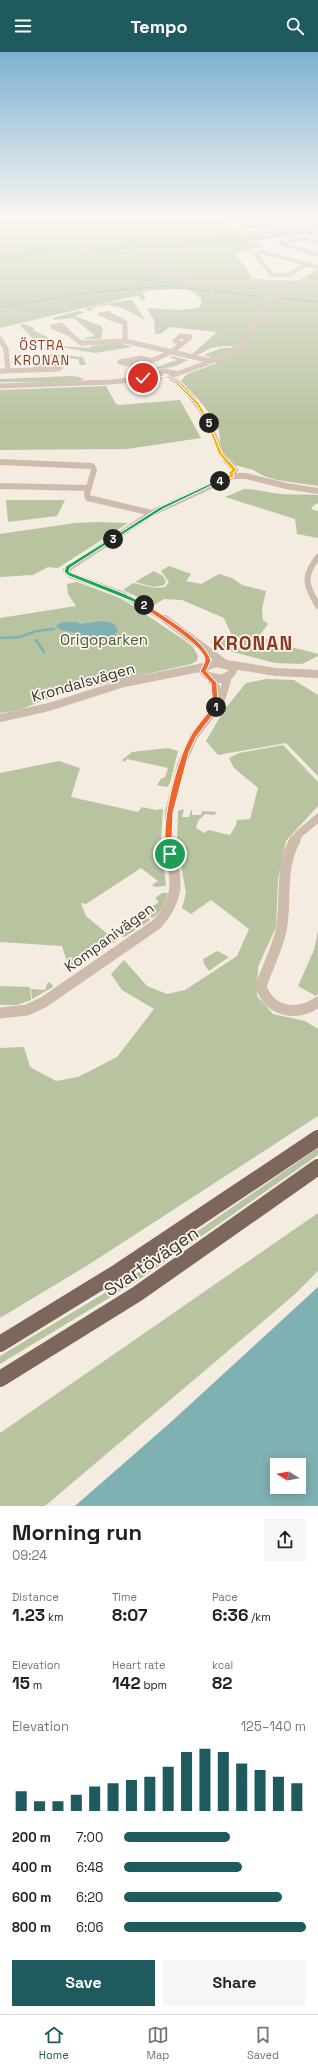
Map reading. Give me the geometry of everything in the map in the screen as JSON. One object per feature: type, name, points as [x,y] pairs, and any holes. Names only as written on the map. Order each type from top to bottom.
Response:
[{"type":"main road","name":"Svartövägen","points":[[0,1344],[119,1271],[318,1138]]},
{"type":"main road","name":"Svartövägen","points":[[0,1379],[137,1294],[318,1167]]},
{"type":"street","points":[[271,286],[295,288]]},
{"type":"street","points":[[170,377],[224,356],[245,342],[252,333],[259,312],[265,302],[282,292],[302,286]]},
{"type":"street","points":[[125,323],[126,341]]},
{"type":"street","points":[[70,334],[83,343],[126,341],[209,362]]},
{"type":"street","points":[[0,339],[3,341],[2,348],[8,360],[8,370]]},
{"type":"street","points":[[150,360],[140,358],[120,362],[126,364],[150,360],[171,352],[182,345]]},
{"type":"street","points":[[0,386],[102,382],[159,375],[169,371],[209,362]]},
{"type":"street","points":[[0,371],[33,370]]},
{"type":"street","points":[[169,371],[176,374]]},
{"type":"street","points":[[159,375],[170,377],[198,403],[211,427],[220,453],[234,473]]},
{"type":"street","points":[[0,462],[90,465],[94,467],[94,470],[86,496],[91,499],[152,513]]},
{"type":"street","points":[[229,676],[233,670],[144,605],[121,594],[68,574],[66,570],[152,513],[234,473],[286,486],[318,491]]},
{"type":"street","points":[[0,486],[89,488]]},
{"type":"street","points":[[318,557],[308,570],[306,579],[309,591],[318,606]]},
{"type":"street","points":[[196,642],[207,656],[203,671],[216,689],[216,707]]},
{"type":"street","name":"Krondalsvägen","points":[[0,718],[49,707],[116,685],[175,674],[214,663],[225,664]]},
{"type":"street","points":[[225,664],[276,672],[318,674]]},
{"type":"street","points":[[229,676],[276,672]]},
{"type":"street","name":"Krondalsvägen","points":[[175,674],[208,676],[219,679],[229,676]]},
{"type":"street","name":"Kompanivägen","points":[[0,1013],[27,1010],[44,1002],[156,924],[171,909],[176,890],[168,840],[168,822],[172,802],[188,748],[193,737],[220,703],[229,676]]},
{"type":"street","points":[[318,818],[299,834],[291,848],[284,875],[281,931],[261,986],[262,994],[268,1001],[285,1010],[305,1010],[318,1002]]},
{"type":"green space","points":[[0,286],[318,286],[318,486],[277,480],[264,476],[253,470],[235,465],[221,449],[219,431],[210,414],[181,381],[187,374],[217,363],[209,360],[209,356],[205,356],[206,354],[222,348],[246,347],[216,347],[197,355],[191,355],[217,332],[170,327],[160,334],[155,334],[154,320],[147,308],[177,310],[198,308],[201,305],[201,299],[189,289],[151,290],[142,293],[146,299],[141,300],[139,296],[131,297],[0,328]]},
{"type":"green space","points":[[132,300],[145,320],[123,308],[108,305],[92,308],[93,310],[90,311],[84,309],[113,302]]},
{"type":"green space","points":[[78,311],[85,312],[75,316],[101,326],[103,330],[101,339],[84,338],[95,336],[74,318],[54,320],[52,318]]},
{"type":"green space","points":[[24,324],[35,328],[33,330],[53,340],[37,343],[20,325]]},
{"type":"green space","points":[[120,343],[132,347],[95,353],[54,346],[58,344],[61,346],[90,348],[91,346]]},
{"type":"green space","points":[[49,354],[83,357],[86,365],[80,365],[78,359],[40,357]]},
{"type":"green space","points":[[170,357],[188,360],[173,367],[157,369],[157,367],[177,360]]},
{"type":"green space","points":[[71,376],[84,379],[77,382],[0,382],[0,379]]},
{"type":"green space","points":[[106,386],[116,404],[119,405],[180,400],[201,438],[127,449],[0,450],[0,390]]},
{"type":"green space","points":[[244,489],[281,494],[318,495],[318,503],[311,509],[318,511],[318,538],[297,534],[295,519],[225,497]]},
{"type":"green space","points":[[6,500],[65,500],[57,516],[8,522]]},
{"type":"green space","points":[[75,523],[128,523],[58,568],[48,567],[33,575],[0,577],[0,534]]},
{"type":"green space","points":[[169,566],[191,574],[186,581],[201,584],[219,574],[232,578],[242,585],[266,591],[262,609],[263,620],[268,624],[260,635],[274,642],[318,654],[318,656],[302,664],[275,663],[217,648],[211,641],[231,634],[224,618],[182,600],[164,599],[154,605],[123,590],[133,583],[155,588],[165,587],[169,582],[161,571]]},
{"type":"green space","points":[[154,571],[163,576],[166,582],[164,585],[154,587],[135,582]]},
{"type":"green space","name":"Origoparken","points":[[77,582],[120,598],[133,606],[193,647],[198,656],[197,661],[191,664],[63,693],[19,710],[0,713],[0,618],[76,606],[68,594],[67,584]]},
{"type":"green space","points":[[266,679],[294,680],[318,695],[318,776],[286,743],[218,755],[206,741],[224,710],[246,683]]},
{"type":"green space","points":[[283,745],[318,782],[318,806],[286,841],[278,879],[276,927],[258,967],[257,996],[273,1014],[305,1021],[318,1029],[318,1116],[88,1265],[0,1318],[0,1048],[24,1047],[30,1067],[56,1081],[78,1077],[117,1057],[154,1009],[122,990],[111,974],[124,960],[147,986],[167,994],[185,990],[237,956],[249,929],[211,900],[191,914],[182,908],[186,893],[177,842],[178,811],[184,809],[182,817],[189,817],[191,810],[192,815],[201,815],[202,811],[216,812],[215,815],[205,814],[198,821],[196,828],[205,833],[208,830],[230,835],[236,825],[237,820],[250,819],[258,788],[234,768],[229,758],[239,753]]},
{"type":"green space","points":[[168,748],[178,751],[170,783],[167,787],[157,785],[161,779],[165,777],[168,768],[127,759],[125,762],[122,760],[132,752]]},
{"type":"green space","points":[[59,761],[80,768],[71,797],[138,812],[142,807],[156,810],[163,809],[161,840],[166,886],[155,887],[152,885],[158,881],[141,868],[86,904],[81,903],[86,916],[116,941],[70,971],[62,946],[0,942],[0,773]]},
{"type":"green space","points":[[162,893],[168,893],[166,900],[160,911],[152,918],[144,912],[159,902],[155,898]]},
{"type":"green space","points":[[143,915],[143,917],[150,919],[149,921],[126,936],[123,937],[117,932]]},
{"type":"green space","points":[[318,931],[318,993],[316,996],[298,986],[314,950]]},
{"type":"green space","points":[[217,951],[229,957],[209,971],[204,964],[203,959]]},
{"type":"green space","points":[[48,982],[52,984],[53,987],[32,999],[31,989],[45,990]]},
{"type":"green space","points":[[0,986],[30,987],[31,1000],[17,1005],[0,1005]]},
{"type":"green space","points":[[318,1148],[318,1155],[137,1281],[0,1364],[0,1356],[131,1277]]},
{"type":"green space","points":[[318,1213],[318,1271],[294,1295],[45,1506],[0,1506],[0,1433]]},
{"type":"water","points":[[103,621],[113,623],[118,630],[114,635],[105,640],[63,630],[56,626],[63,622],[77,622],[80,624]]},
{"type":"water","points":[[318,1287],[318,1506],[75,1506],[171,1422]]},
{"type":"waterway","points":[[134,289],[161,286],[209,291]]},
{"type":"waterway","points":[[97,292],[129,289]]},
{"type":"waterway","points":[[213,291],[263,297]]},
{"type":"waterway","points":[[0,307],[93,292]]},
{"type":"waterway","points":[[281,298],[318,302]]},
{"type":"waterway","points":[[0,638],[20,637],[36,631],[54,629]]},
{"type":"waterway","points":[[36,640],[44,652]]},
{"type":"district","name":"ÖSTRA KRONAN","points":[[42,352]]},
{"type":"district","name":"KRONAN","points":[[253,643]]},
{"type":"route","points":[[143,378],[170,377],[178,382],[198,403],[211,427],[220,453],[227,463],[235,470],[230,472],[232,476],[216,482],[152,513],[66,568],[66,572],[70,575],[121,594],[144,605],[196,642],[207,656],[208,661],[203,671],[214,683],[216,689],[216,707],[193,737],[186,752],[169,813],[168,840],[170,854]]}]
